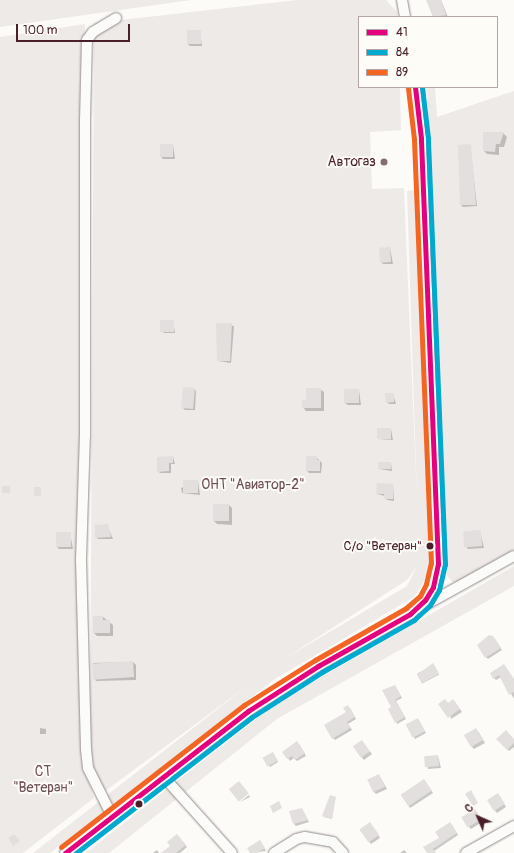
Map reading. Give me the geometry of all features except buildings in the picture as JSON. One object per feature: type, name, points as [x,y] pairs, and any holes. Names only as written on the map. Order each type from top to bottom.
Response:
[{"type":"street","points":[[402,0],[405,16]]},
{"type":"street","points":[[112,816],[88,768],[86,750],[81,560],[85,436],[87,40],[93,32],[116,18]]},
{"type":"street","points":[[410,614],[430,593],[435,581],[438,564],[421,138],[415,88]]},
{"type":"street","points":[[65,853],[163,776],[266,699],[410,614],[514,556]]},
{"type":"street","points":[[163,776],[232,853]]},
{"type":"street","points":[[466,853],[514,826]]},
{"type":"street","points":[[274,853],[296,839],[305,836],[327,839],[343,853]]},
{"type":"green space","points":[[0,0],[191,0],[0,27]]},
{"type":"green space","name":"ОНТ \"Авиатор-2\"","points":[[297,0],[386,0],[397,12],[397,16],[358,16],[358,88],[400,88],[401,130],[370,132],[372,189],[404,188],[417,500],[407,191],[416,190],[431,560],[425,580],[414,597],[275,679],[50,853],[33,853],[247,686],[104,792],[92,766],[90,743],[94,23]],"holes":[[[417,566],[407,586],[284,659],[407,580]]]},
{"type":"green space","name":"СТ \"Ветеран\"","points":[[85,24],[81,756],[94,798],[23,853],[0,853],[0,37]]},
{"type":"green space","points":[[427,88],[435,88],[437,117],[514,91],[514,550],[459,582],[452,582],[447,575]],"holes":[[[481,530],[482,546],[465,548]]]},
{"type":"green space","points":[[514,566],[514,586],[277,719],[109,853],[86,853],[275,704]]},
{"type":"transit line","name":"89","points":[[61,847],[244,705],[315,660],[406,608],[420,596],[426,584],[431,563],[414,139],[408,88]]},
{"type":"transit line","name":"41","points":[[65,853],[248,711],[318,666],[410,614],[425,600],[433,587],[438,564],[421,138],[415,88]]},
{"type":"transit line","name":"84","points":[[76,853],[252,717],[322,672],[414,620],[430,605],[439,590],[445,564],[428,138],[422,88]]},
{"type":"place","name":"Автогаз","points":[[384,162]]},
{"type":"place","name":"С/о \"Ветеран\"","points":[[430,546]]}]
